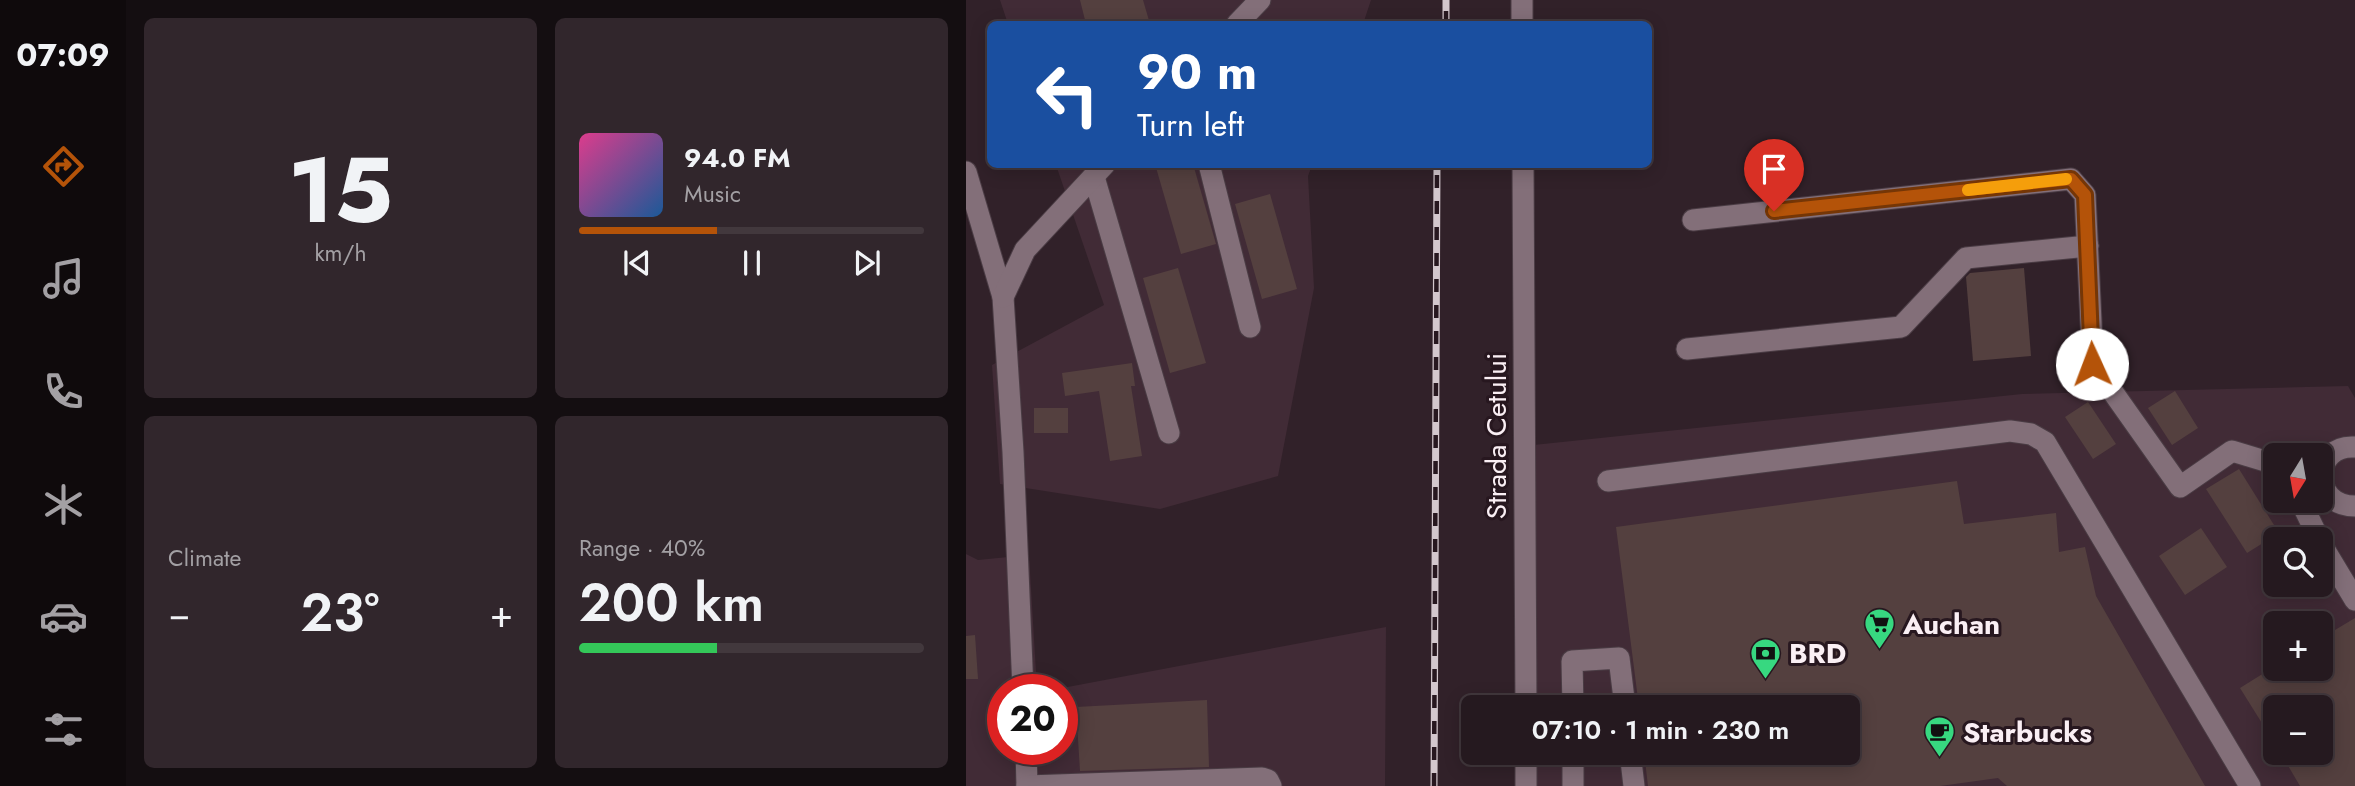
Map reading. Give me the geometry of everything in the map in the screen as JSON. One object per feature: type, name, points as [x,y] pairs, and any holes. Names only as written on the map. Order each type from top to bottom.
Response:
[{"type":"street","points":[[1240,21],[1260,0]]},
{"type":"street","points":[[1522,0],[1522,21]]},
{"type":"street","points":[[1210,168],[1251,327]]},
{"type":"street","name":"Strada Cetului","points":[[1523,168],[1526,695]]},
{"type":"street","points":[[1003,297],[1025,250],[1100,171]]},
{"type":"street","points":[[1100,171],[1169,433]]},
{"type":"street","points":[[966,172],[1003,297],[1022,674]]},
{"type":"street","points":[[1693,220],[2071,179],[2085,195],[2092,364],[2180,488],[2232,451],[2263,460]]},
{"type":"street","points":[[1687,349],[1902,327],[1966,258],[2088,246]]},
{"type":"street","points":[[1608,481],[2010,431],[2031,434],[2045,442],[2250,786]]},
{"type":"street","points":[[2333,453],[2340,448],[2355,447]]},
{"type":"street","points":[[2333,500],[2346,506],[2355,506]]},
{"type":"street","points":[[2333,563],[2355,600]]},
{"type":"street","points":[[1573,695],[1572,661],[1619,657],[1624,695]]},
{"type":"street","points":[[1026,765],[1027,786],[1262,778],[1268,780],[1271,786]]},
{"type":"street","points":[[1526,765],[1526,786]]},
{"type":"street","points":[[1573,765],[1573,786]]},
{"type":"street","points":[[1632,765],[1634,786]]},
{"type":"shaded area","points":[[1000,0],[1371,0],[1364,21],[1007,21]]},
{"type":"shaded area","points":[[1057,168],[1311,168],[1308,176],[1314,288],[1278,476],[1160,509],[1000,484],[992,365],[1104,305]]},
{"type":"shaded area","points":[[2348,386],[2355,398],[2355,786],[1526,786],[1526,765],[1860,765],[1860,695],[1526,695],[1524,446],[2022,394]]},
{"type":"shaded area","points":[[966,554],[978,560],[1029,555],[1036,674],[987,674],[987,765],[1078,765],[1078,685],[1386,627],[1385,786],[966,786]]},
{"type":"building","points":[[1080,0],[1143,0],[1149,21],[1085,21]]},
{"type":"building","points":[[1156,168],[1194,168],[1216,244],[1181,254]]},
{"type":"building","points":[[1270,194],[1297,289],[1262,299],[1235,204]]},
{"type":"building","points":[[1178,268],[1206,363],[1170,373],[1143,278]]},
{"type":"building","points":[[2024,268],[2031,356],[1973,361],[1966,277],[1970,273]]},
{"type":"building","points":[[1132,363],[1135,386],[1131,386],[1142,456],[1110,461],[1099,391],[1065,396],[1062,373]]},
{"type":"building","points":[[2175,391],[2198,428],[2172,445],[2148,408]]},
{"type":"building","points":[[2088,402],[2116,444],[2093,459],[2065,417]]},
{"type":"building","points":[[1034,408],[1068,408],[1068,433],[1034,433]]},
{"type":"building","points":[[2239,469],[2263,507],[2263,513],[2266,513],[2275,527],[2263,527],[2263,543],[2247,553],[2206,489]]},
{"type":"building","name":"Auchan","points":[[1957,481],[1964,524],[2056,513],[2059,552],[2085,547],[2096,596],[2205,786],[2007,786],[1998,778],[1940,786],[1648,786],[1646,765],[1860,765],[1860,695],[1637,695],[1616,527]]},
{"type":"building","points":[[2201,528],[2227,567],[2185,595],[2159,556]]},
{"type":"building","points":[[2355,618],[2355,786],[2300,786],[2288,765],[2333,765],[2333,695],[2263,695],[2263,725],[2240,688],[2263,674],[2263,681],[2333,681],[2333,631]]},
{"type":"building","points":[[975,635],[978,679],[966,679],[966,636]]},
{"type":"building","points":[[1207,700],[1209,767],[1080,771],[1078,707]]},
{"type":"railway","points":[[1446,0],[1446,21]]},
{"type":"railway","points":[[1434,786],[1437,168]]},
{"type":"slow traffic","points":[[1968,190],[2066,179]]},
{"type":"place","name":"Auchan","points":[[1880,651]]},
{"type":"place","name":"BRD","points":[[1766,680]]},
{"type":"place","name":"Starbucks","points":[[1940,759]]},
{"type":"route","points":[[1774,211],[2071,179],[2085,195],[2092,364]]}]
